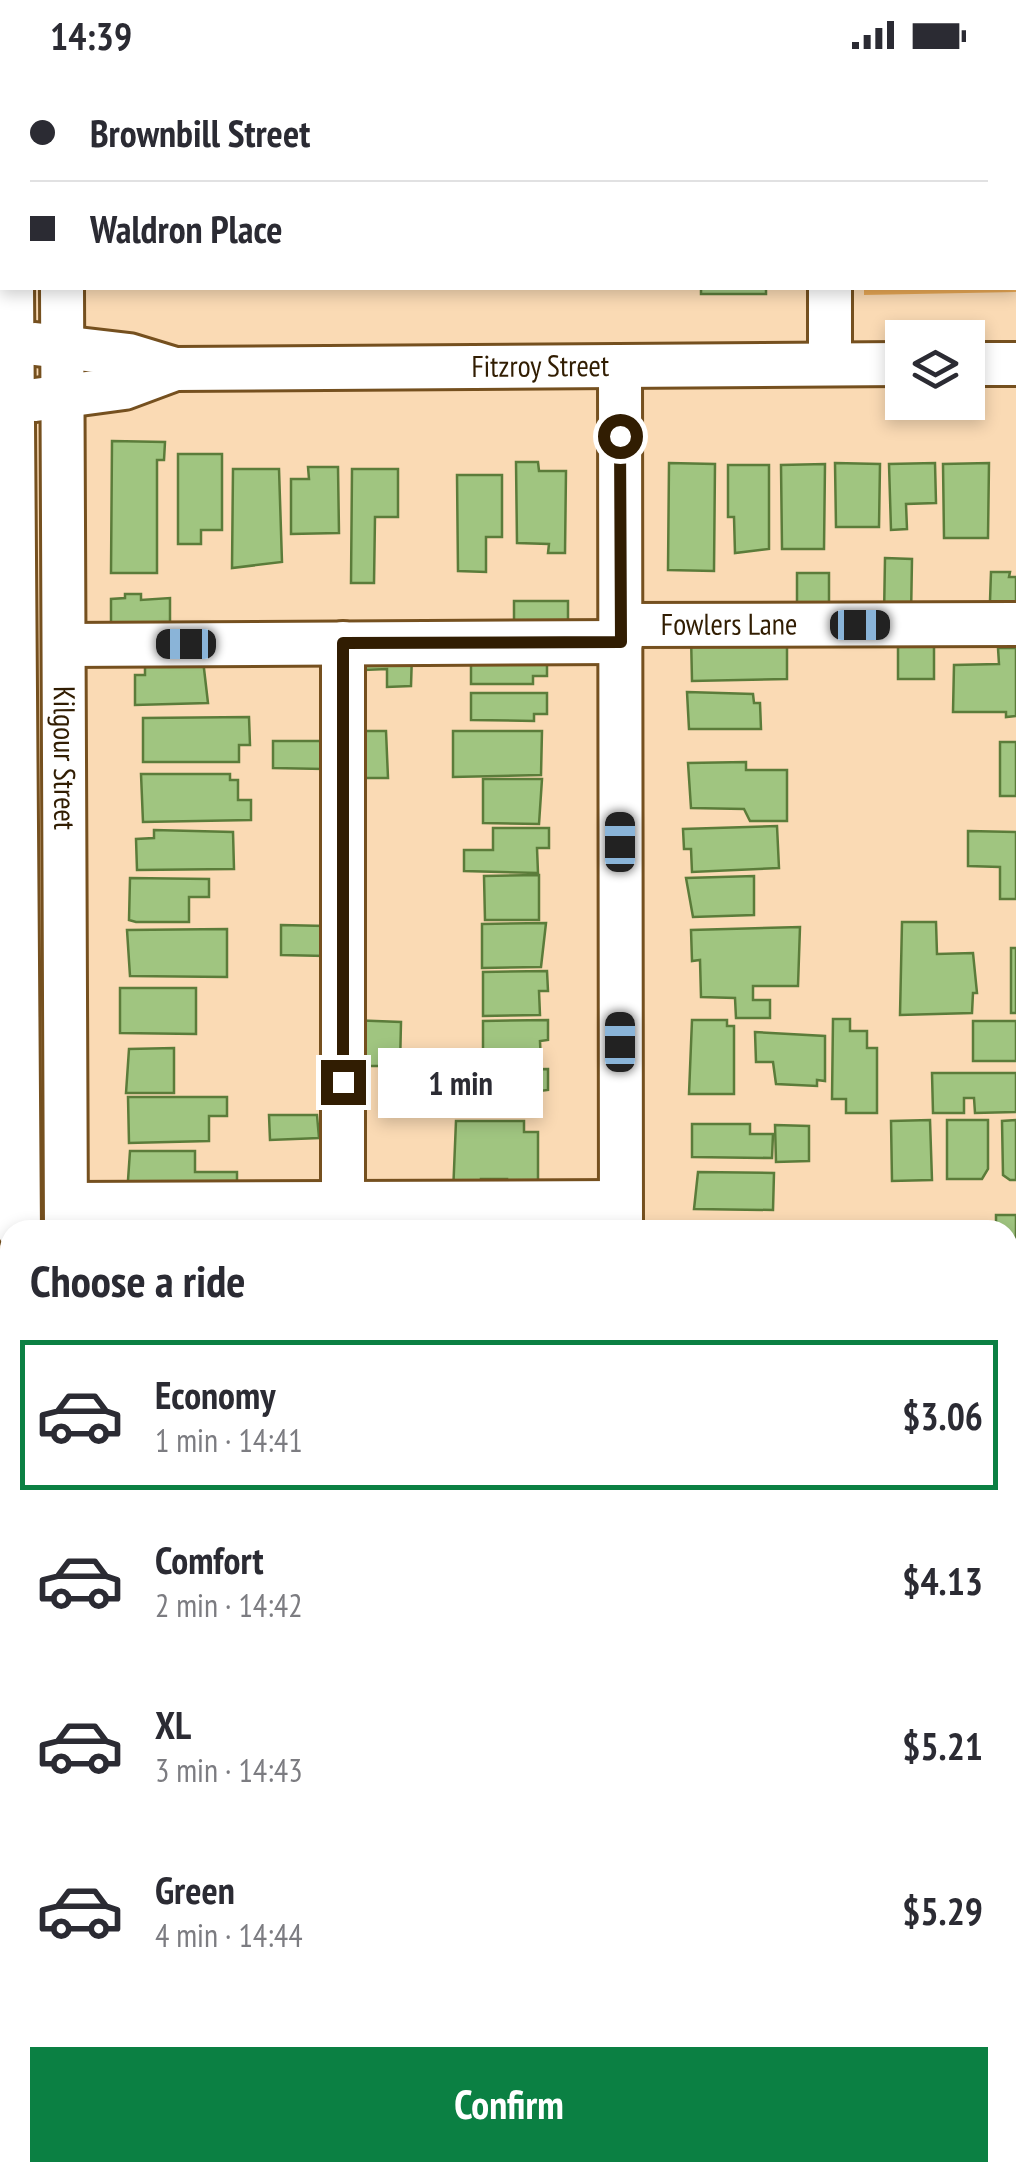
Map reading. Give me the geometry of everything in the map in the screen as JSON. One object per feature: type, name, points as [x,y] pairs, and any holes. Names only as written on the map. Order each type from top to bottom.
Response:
[{"type":"street","name":"Kilgour Street","points":[[12,290],[6,339],[6,404],[19,1220]]},
{"type":"street","name":"Kilgour Street","points":[[62,290],[66,1217]]},
{"type":"street","points":[[830,290],[830,364]]},
{"type":"street","name":"Fitzroy Street","points":[[6,339],[130,356],[175,369],[885,364]]},
{"type":"street","points":[[985,364],[1016,364]]},
{"type":"street","points":[[66,1217],[342,1202],[621,1216],[620,366]]},
{"type":"street","name":"Fitzroy Street","points":[[6,404],[124,388],[175,369]]},
{"type":"street","name":"Fowlers Lane","points":[[64,645],[343,643],[1016,624]]},
{"type":"street","points":[[342,1202],[343,643]]},
{"type":"shaded area","points":[[864,290],[1016,290],[1016,292],[864,295]]},
{"type":"building","points":[[701,290],[766,290],[766,294],[701,294]]},
{"type":"building","points":[[112,441],[165,442],[164,460],[157,460],[157,573],[111,573]]},
{"type":"building","points":[[178,454],[222,454],[222,530],[201,530],[201,544],[178,544]]},
{"type":"building","points":[[516,462],[538,462],[539,471],[566,471],[565,553],[548,553],[549,544],[517,543]]},
{"type":"building","points":[[669,463],[715,464],[714,571],[668,570]]},
{"type":"building","points":[[835,463],[880,464],[879,527],[836,527]]},
{"type":"building","points":[[935,463],[936,503],[906,504],[907,529],[891,530],[889,464]]},
{"type":"building","points":[[989,463],[988,538],[944,538],[943,464]]},
{"type":"building","points":[[825,464],[824,549],[782,549],[781,465]]},
{"type":"building","points":[[728,465],[769,465],[769,549],[735,553],[734,517],[728,517]]},
{"type":"building","points":[[308,467],[338,467],[339,533],[291,534],[291,479],[309,479]]},
{"type":"building","points":[[233,469],[279,469],[282,562],[232,568]]},
{"type":"building","points":[[352,469],[398,469],[398,517],[375,517],[374,583],[351,583]]},
{"type":"building","points":[[457,475],[502,475],[502,537],[486,537],[486,572],[458,571]]},
{"type":"building","points":[[885,558],[912,559],[911,617],[884,617]]},
{"type":"building","points":[[991,572],[1010,572],[1009,577],[1016,577],[1016,602],[990,601]]},
{"type":"building","points":[[797,573],[829,573],[829,615],[797,616]]},
{"type":"building","points":[[125,594],[141,594],[141,600],[170,598],[170,632],[111,632],[111,599],[125,598]]},
{"type":"building","points":[[514,601],[568,601],[568,634],[514,633]]},
{"type":"building","points":[[934,633],[934,679],[898,679],[898,634]]},
{"type":"building","points":[[787,634],[787,679],[692,681],[691,635]]},
{"type":"building","points":[[998,648],[1016,648],[1016,716],[1006,717],[1006,712],[953,712],[954,665],[999,664]]},
{"type":"building","points":[[363,653],[412,654],[411,686],[387,687],[387,669],[364,670]]},
{"type":"building","points":[[471,656],[547,656],[547,676],[533,676],[533,684],[471,684]]},
{"type":"building","points":[[145,658],[203,660],[208,703],[135,705],[135,675],[145,675]]},
{"type":"building","points":[[687,692],[753,694],[754,703],[760,703],[761,729],[689,729]]},
{"type":"building","points":[[471,693],[547,693],[547,714],[534,714],[534,721],[471,720]]},
{"type":"building","points":[[249,717],[250,745],[239,745],[239,762],[143,762],[143,718]]},
{"type":"building","points":[[357,731],[386,731],[388,778],[358,778]]},
{"type":"building","points":[[453,731],[542,731],[541,775],[453,777]]},
{"type":"building","points":[[273,741],[324,741],[324,769],[273,768]]},
{"type":"building","points":[[1000,742],[1016,742],[1016,796],[1000,796]]},
{"type":"building","points":[[746,762],[746,770],[787,770],[787,821],[750,821],[744,809],[691,808],[688,763]]},
{"type":"building","points":[[141,774],[230,774],[230,780],[238,780],[238,800],[251,800],[251,820],[143,822]]},
{"type":"building","points":[[483,779],[542,779],[539,824],[483,823]]},
{"type":"building","points":[[777,826],[779,868],[692,872],[691,849],[684,849],[683,829]]},
{"type":"building","points":[[493,828],[549,828],[549,848],[537,848],[538,873],[464,871],[464,850],[493,850]]},
{"type":"building","points":[[154,830],[233,832],[234,869],[137,870],[136,839],[154,838]]},
{"type":"building","points":[[968,831],[1016,832],[1016,899],[1000,899],[1000,867],[968,866]]},
{"type":"building","points":[[539,875],[539,920],[485,920],[484,876]]},
{"type":"building","points":[[754,876],[754,915],[693,917],[686,878]]},
{"type":"building","points":[[130,878],[209,879],[209,897],[189,897],[189,922],[136,922],[129,920]]},
{"type":"building","points":[[902,922],[936,922],[937,954],[973,953],[977,993],[973,993],[972,1013],[900,1015]]},
{"type":"building","points":[[546,923],[541,967],[482,968],[482,924]]},
{"type":"building","points":[[281,925],[326,926],[325,956],[281,955]]},
{"type":"building","points":[[800,927],[798,986],[753,986],[753,1000],[770,1000],[770,1018],[736,1018],[735,998],[701,997],[700,960],[692,961],[691,930]]},
{"type":"building","points":[[227,929],[227,977],[130,976],[127,930]]},
{"type":"building","points":[[1011,948],[1016,948],[1016,1013],[1011,1013]]},
{"type":"building","points":[[547,971],[548,991],[539,991],[540,1015],[483,1016],[483,972]]},
{"type":"building","points":[[120,988],[196,988],[196,1034],[120,1033]]},
{"type":"building","points":[[833,1019],[850,1019],[850,1031],[867,1031],[867,1048],[877,1048],[877,1113],[846,1113],[846,1099],[832,1099]]},
{"type":"building","points":[[349,1020],[401,1022],[400,1066],[349,1066]]},
{"type":"building","points":[[548,1020],[548,1040],[540,1041],[541,1064],[483,1064],[483,1021]]},
{"type":"building","points":[[692,1020],[727,1020],[727,1026],[734,1026],[734,1094],[689,1094]]},
{"type":"building","points":[[973,1021],[1016,1021],[1016,1061],[973,1061]]},
{"type":"building","points":[[755,1032],[825,1036],[825,1081],[817,1080],[817,1086],[776,1084],[773,1062],[756,1062]]},
{"type":"building","points":[[174,1048],[174,1093],[126,1093],[129,1049]]},
{"type":"building","points":[[548,1069],[548,1090],[539,1091],[539,1114],[482,1114],[481,1070]]},
{"type":"building","points":[[932,1073],[1016,1073],[1016,1112],[975,1113],[974,1098],[964,1098],[964,1113],[933,1113]]},
{"type":"building","points":[[128,1097],[227,1097],[227,1116],[209,1116],[209,1141],[129,1143]]},
{"type":"building","points":[[269,1115],[317,1115],[319,1138],[270,1140]]},
{"type":"building","points":[[930,1120],[932,1180],[892,1181],[891,1121]]},
{"type":"building","points":[[947,1120],[988,1120],[988,1169],[982,1179],[947,1179]]},
{"type":"building","points":[[1016,1120],[1016,1180],[1010,1180],[1003,1175],[1002,1121]]},
{"type":"building","points":[[456,1121],[524,1121],[524,1132],[538,1132],[538,1194],[506,1194],[507,1179],[481,1179],[481,1194],[453,1194]]},
{"type":"building","points":[[692,1124],[750,1124],[750,1134],[773,1134],[772,1158],[692,1157]]},
{"type":"building","points":[[775,1125],[809,1126],[809,1161],[776,1162]]},
{"type":"building","points":[[130,1151],[195,1151],[195,1172],[237,1172],[237,1187],[127,1195]]},
{"type":"building","points":[[698,1172],[774,1173],[773,1210],[694,1209]]},
{"type":"building","points":[[460,1214],[520,1214],[520,1220],[460,1220]]},
{"type":"building","points":[[520,1214],[563,1214],[563,1220],[520,1220]]},
{"type":"building","points":[[996,1215],[1016,1215],[1016,1220],[996,1220]]},
{"type":"route","points":[[343,1082],[343,643],[621,642],[620,436]]}]
